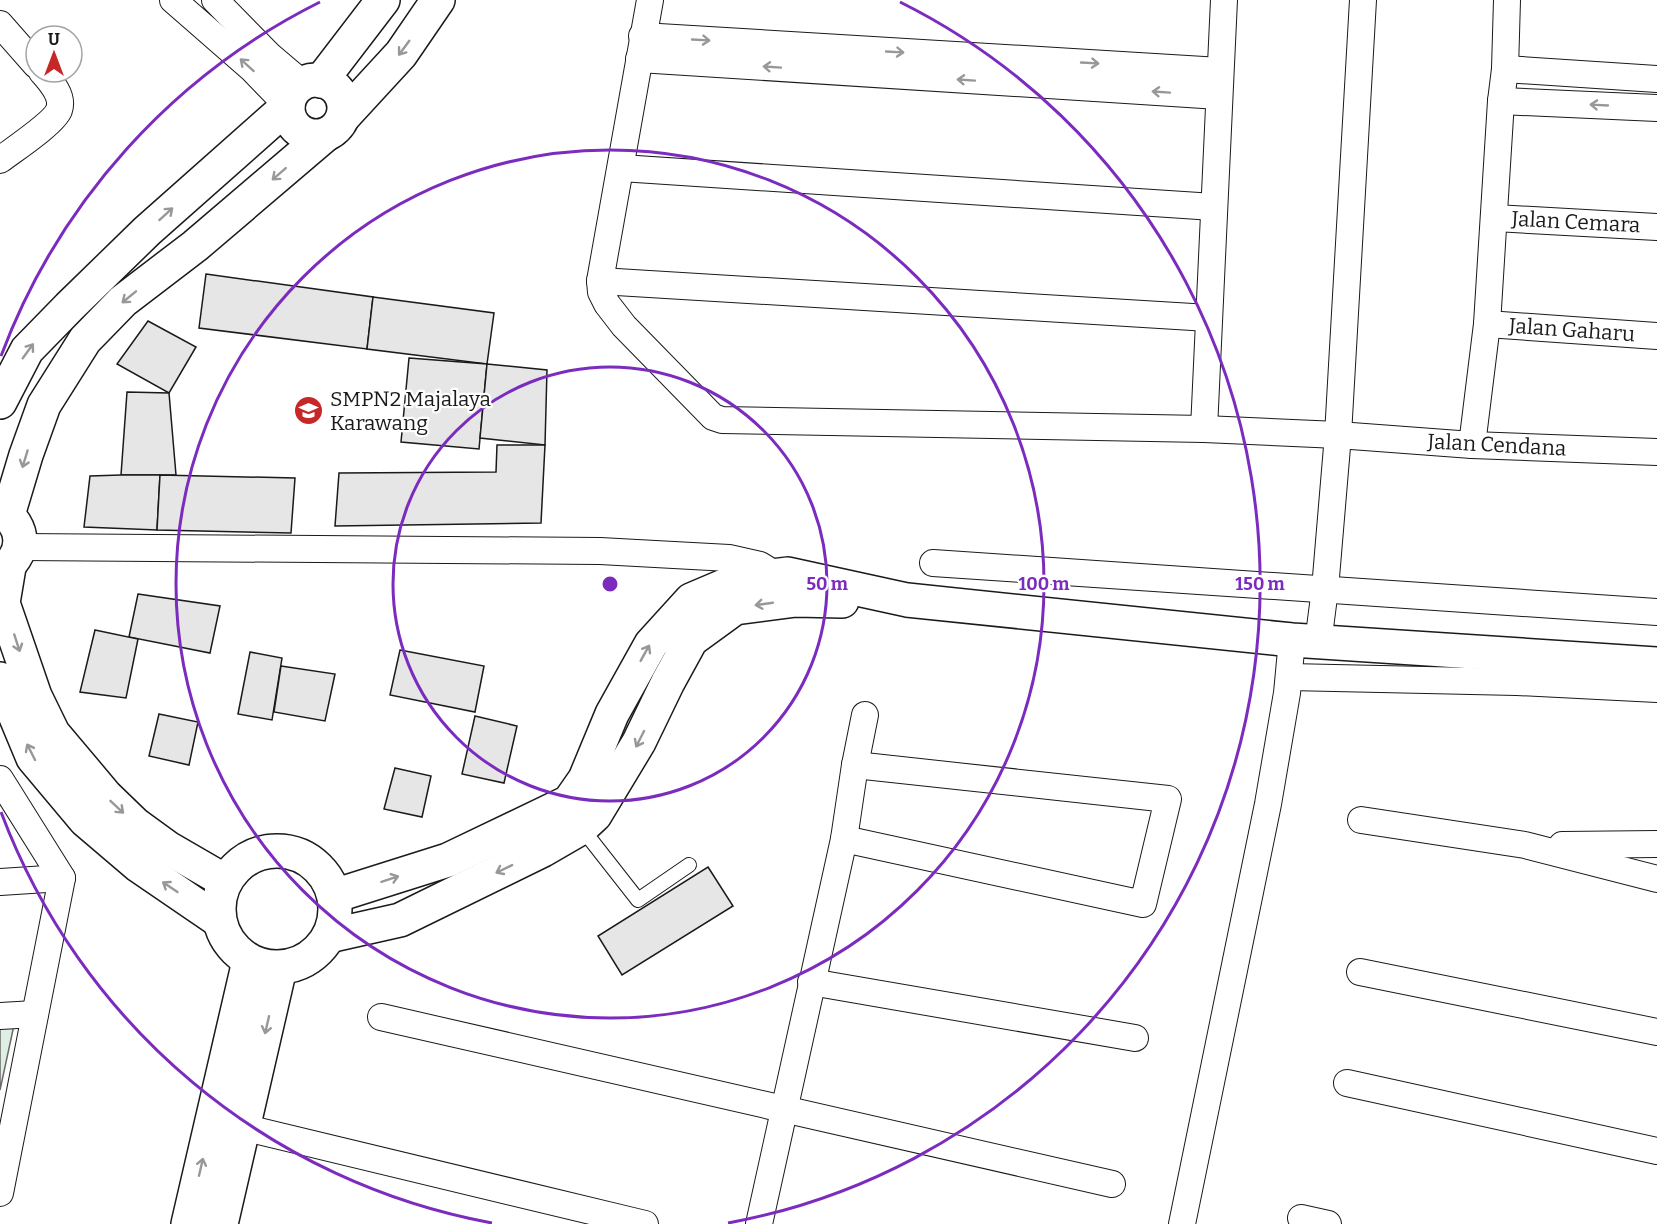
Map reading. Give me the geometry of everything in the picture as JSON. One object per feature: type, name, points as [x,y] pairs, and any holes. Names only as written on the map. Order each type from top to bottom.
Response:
[{"type":"street","points":[[173,0],[252,69],[304,90],[338,90],[345,108],[333,126],[306,135],[292,123],[304,90]]},
{"type":"street","points":[[215,0],[304,90]]},
{"type":"street","points":[[0,402],[27,350],[147,231],[304,90],[383,0]]},
{"type":"street","points":[[225,881],[168,848],[135,824],[106,796],[53,733],[35,696],[3,603],[10,562],[20,535],[16,524],[4,513],[44,405],[85,340],[123,302],[195,246],[333,126],[401,54],[438,0]]},
{"type":"street","points":[[650,0],[600,281],[1209,318]]},
{"type":"street","points":[[1204,429],[1224,0]]},
{"type":"street","points":[[1182,1224],[1266,815],[1289,677],[1325,589],[1338,435],[1363,0]]},
{"type":"street","points":[[1472,445],[1487,324],[1505,69],[1507,0]]},
{"type":"street","points":[[0,24],[24,51]]},
{"type":"street","points":[[640,48],[1220,84]]},
{"type":"street","points":[[1505,69],[1657,79]]},
{"type":"street","points":[[0,160],[53,119],[59,110],[57,92],[51,84]]},
{"type":"street","points":[[1501,101],[1657,108]]},
{"type":"street","points":[[621,168],[1214,207]]},
{"type":"street","name":"Jalan Cemara","points":[[1495,218],[1657,227]]},
{"type":"street","name":"Jalan Cendana","points":[[600,281],[601,292],[607,304],[624,326],[707,412],[722,420],[1204,429],[1338,435],[1472,445],[1657,452]]},
{"type":"street","name":"Jalan Gaharu","points":[[1487,324],[1657,336]]},
{"type":"street","points":[[10,562],[600,551],[729,558],[760,565],[773,573],[788,574],[907,600],[1305,642],[1657,664]]},
{"type":"street","points":[[933,563],[1657,612]]},
{"type":"street","points":[[329,936],[400,920],[543,850],[575,815],[585,779],[612,714],[651,644],[691,600],[738,580],[788,574]]},
{"type":"street","points":[[334,896],[448,860],[575,815],[595,815],[639,742],[691,640],[735,608],[796,600],[907,600]]},
{"type":"street","points":[[1289,677],[1517,682],[1657,689]]},
{"type":"street","points":[[0,679],[33,758],[85,820],[139,866],[218,920]]},
{"type":"street","points":[[759,1224],[844,839],[865,715]]},
{"type":"street","points":[[844,839],[1143,904],[1168,799],[855,765]]},
{"type":"street","points":[[0,779],[62,878],[5,1150],[0,1193]]},
{"type":"street","points":[[1361,820],[1525,845],[1657,879]]},
{"type":"street","points":[[1525,845],[1657,844]]},
{"type":"street","points":[[275,850],[295,853],[313,863],[327,878],[334,896],[335,916],[329,936],[317,952],[300,963],[265,964],[235,951],[224,936],[218,920],[218,900],[225,881],[238,865],[255,855],[275,850]]},
{"type":"street","points":[[0,882],[62,878]]},
{"type":"street","points":[[221,1224],[242,1127],[265,964]]},
{"type":"street","points":[[188,1224],[265,964]]},
{"type":"street","points":[[1360,972],[1657,1032]]},
{"type":"street","points":[[811,982],[1135,1038]]},
{"type":"street","points":[[0,1016],[35,1014]]},
{"type":"street","points":[[381,1017],[1112,1185]]},
{"type":"street","points":[[1347,1083],[1657,1151]]},
{"type":"street","points":[[242,1127],[645,1224]]},
{"type":"street","points":[[1301,1218],[1328,1224]]},
{"type":"lane","points":[[575,815],[638,900],[689,865]]},
{"type":"green space","points":[[14,1025],[0,1090],[0,1026]]},
{"type":"building","points":[[206,274],[373,297],[367,349],[199,328]]},
{"type":"building","points":[[373,297],[494,313],[487,364],[367,349]]},
{"type":"building","points":[[148,321],[196,347],[169,393],[117,364]]},
{"type":"building","points":[[409,358],[487,364],[479,449],[401,442]]},
{"type":"building","points":[[487,364],[547,370],[545,445],[480,438]]},
{"type":"building","points":[[127,392],[169,393],[176,475],[121,475]]},
{"type":"building","points":[[497,445],[545,445],[541,523],[335,526],[339,473],[496,472]]},
{"type":"building","points":[[160,475],[157,530],[84,527],[90,476]]},
{"type":"building","points":[[160,475],[295,478],[291,533],[157,530]]},
{"type":"building","points":[[138,594],[220,606],[210,653],[129,637]]},
{"type":"building","points":[[95,630],[138,639],[126,698],[80,692]]},
{"type":"building","points":[[400,650],[484,666],[475,712],[390,695]]},
{"type":"building","points":[[250,652],[282,658],[272,720],[238,714]]},
{"type":"building","points":[[281,666],[335,674],[325,721],[274,712]]},
{"type":"building","points":[[159,714],[198,722],[189,765],[149,756]]},
{"type":"building","points":[[475,716],[517,726],[504,783],[462,774]]},
{"type":"building","points":[[395,768],[431,776],[422,817],[384,809]]},
{"type":"building","points":[[708,867],[733,906],[622,975],[598,936]]},
{"type":"place","name":"SMPN2 Majalaya Karawang","points":[[309,411]]}]
